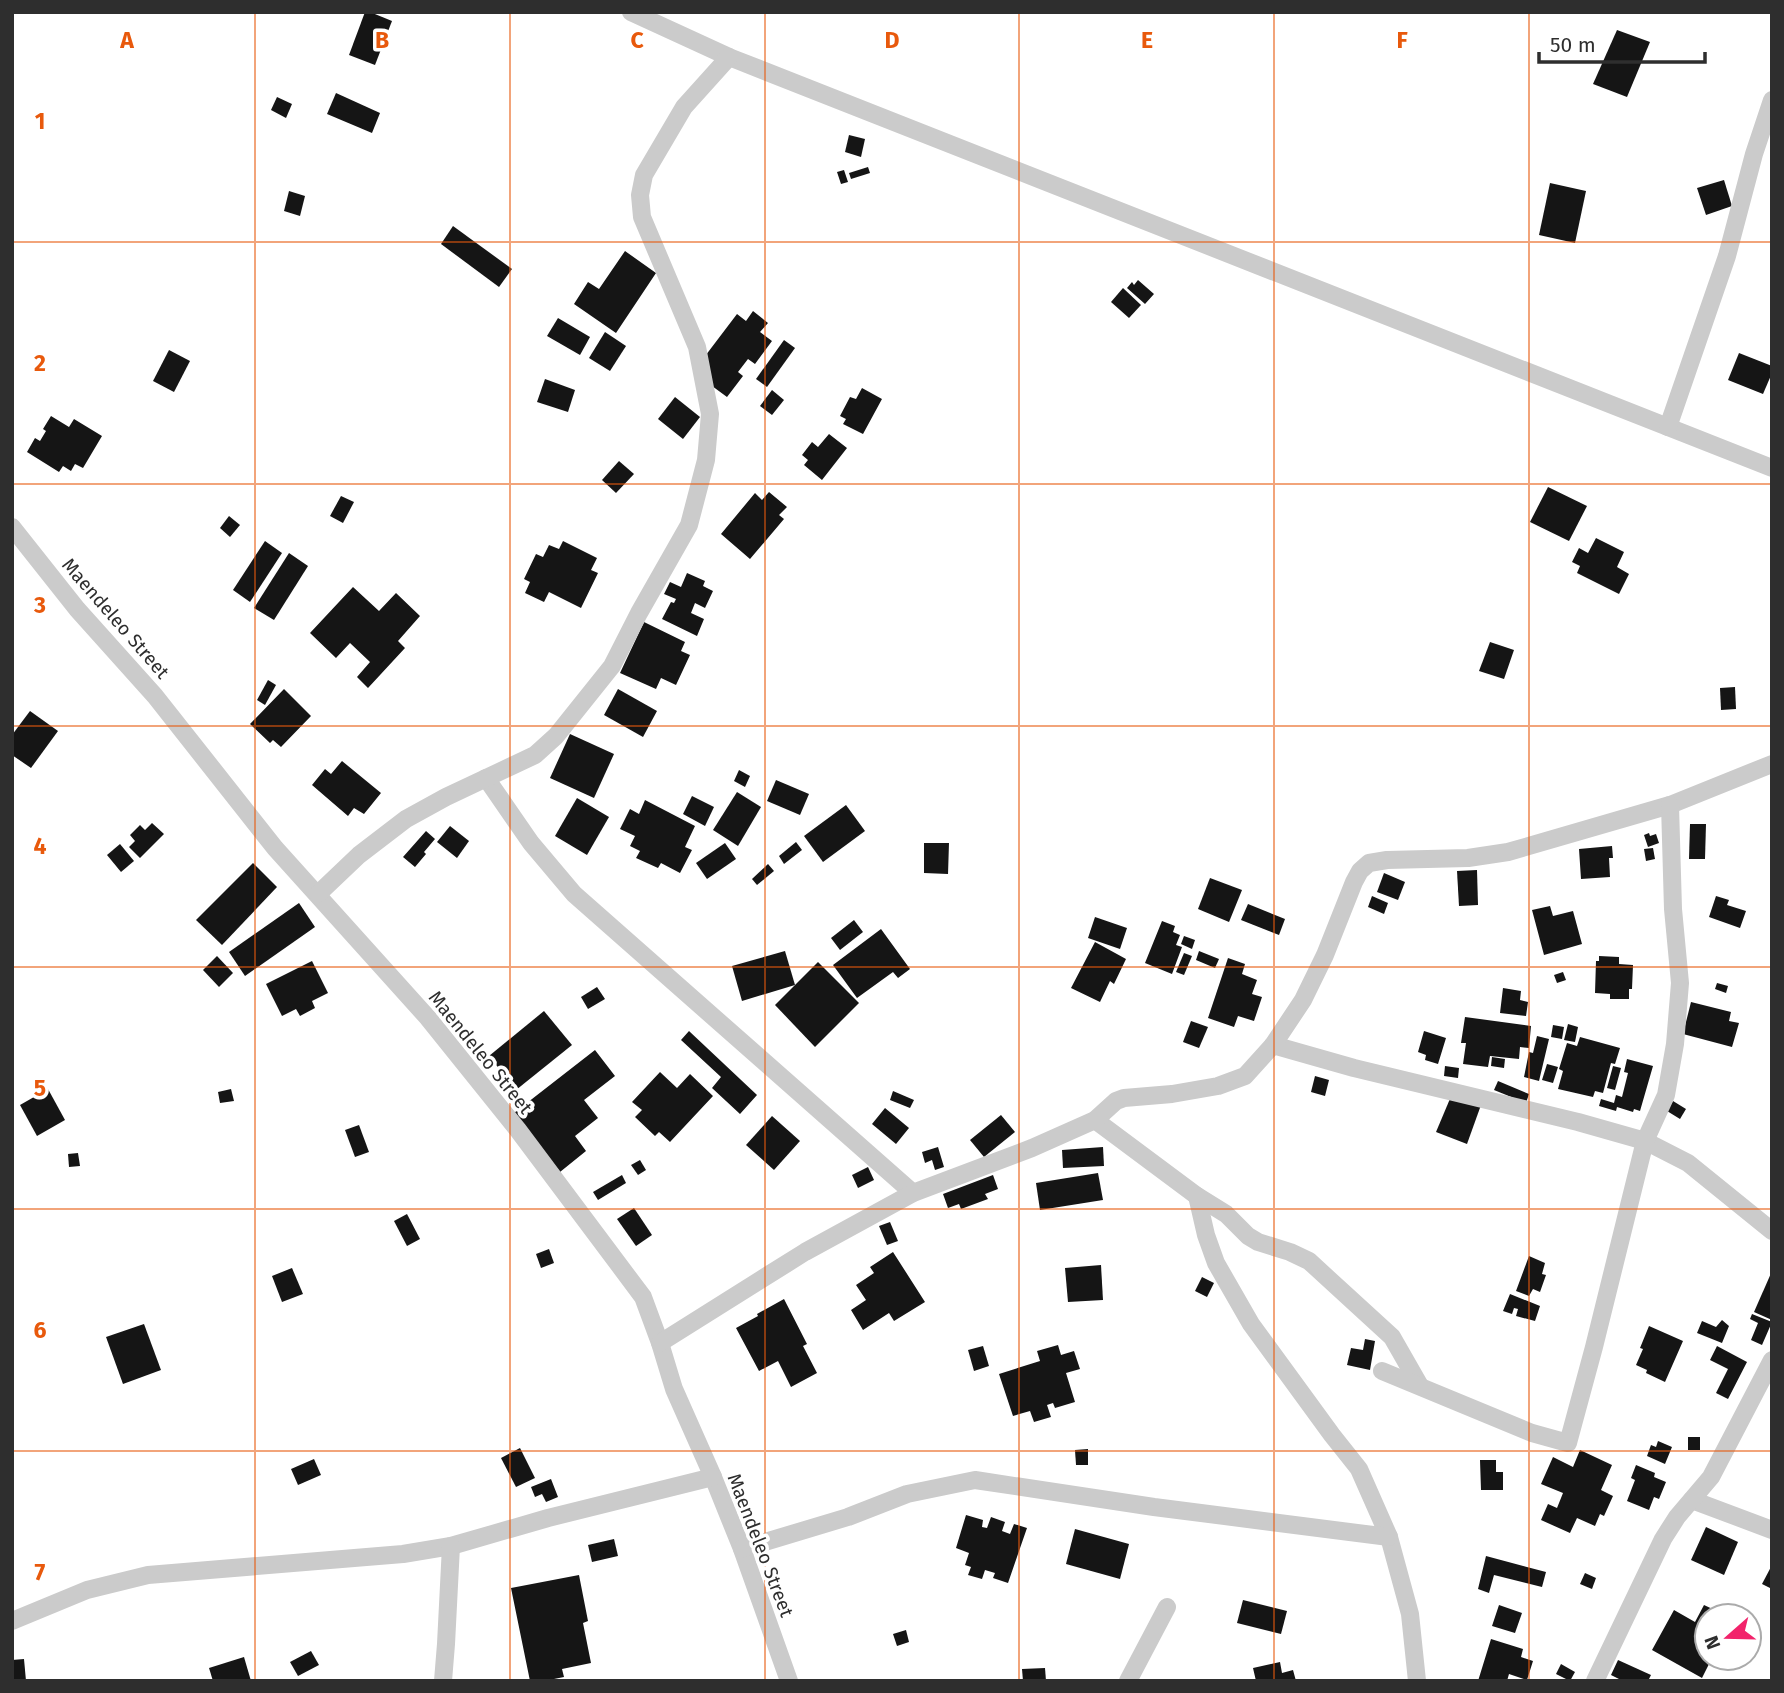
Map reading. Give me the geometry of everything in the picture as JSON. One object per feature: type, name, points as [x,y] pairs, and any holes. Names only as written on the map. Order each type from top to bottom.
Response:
[{"type":"street","points":[[631,12],[729,57],[1772,468]]},
{"type":"street","points":[[317,894],[359,855],[407,819],[446,797],[535,755],[556,736],[612,666],[689,525],[706,460],[710,414],[697,347],[642,217],[640,195],[644,175],[684,107],[729,57]]},
{"type":"street","points":[[1668,427],[1727,256],[1754,154],[1772,100]]},
{"type":"street","name":"Maendeleo Street","points":[[12,527],[77,609],[155,696],[275,848],[428,1018],[519,1130],[643,1297],[674,1389],[742,1549],[789,1681]]},
{"type":"street","points":[[660,1343],[805,1252],[914,1193],[1032,1148],[1095,1120],[1116,1101],[1124,1098],[1172,1094],[1218,1086],[1245,1076],[1273,1045],[1303,1000],[1325,955],[1354,883],[1360,871],[1369,863],[1468,858],[1508,852],[1670,806],[1772,764]]},
{"type":"street","points":[[486,778],[531,843],[574,894],[914,1193]]},
{"type":"street","points":[[1382,1371],[1532,1433],[1568,1443],[1645,1141],[1666,1095],[1675,1044],[1680,983],[1673,909],[1670,806]]},
{"type":"street","points":[[1273,1045],[1645,1141],[1688,1163],[1772,1231]]},
{"type":"street","points":[[1095,1120],[1197,1196],[1226,1214],[1248,1236],[1309,1261],[1392,1337],[1420,1386]]},
{"type":"street","points":[[1197,1196],[1216,1263],[1251,1324],[1359,1469],[1389,1537],[1410,1614],[1417,1681]]},
{"type":"street","points":[[1595,1681],[1662,1539],[1711,1477],[1772,1360]]},
{"type":"street","points":[[12,1621],[87,1590],[148,1575],[403,1554],[451,1546],[548,1517],[713,1477]]},
{"type":"street","points":[[742,1549],[848,1517],[907,1494],[975,1480],[1389,1537]]},
{"type":"street","points":[[1692,1500],[1772,1530]]},
{"type":"street","points":[[443,1681],[451,1546]]},
{"type":"street","points":[[1128,1681],[1167,1608]]},
{"type":"building","points":[[365,12],[392,21],[375,65],[349,55]]},
{"type":"building","points":[[1617,30],[1650,42],[1627,97],[1593,84]]},
{"type":"building","points":[[336,93],[380,113],[372,133],[327,114]]},
{"type":"building","points":[[277,97],[292,104],[286,118],[271,110]]},
{"type":"building","points":[[849,135],[865,139],[861,157],[845,152]]},
{"type":"building","points":[[868,167],[870,173],[851,179],[849,173]]},
{"type":"building","points":[[844,170],[848,182],[841,184],[837,172]]},
{"type":"building","points":[[1724,180],[1732,206],[1706,215],[1697,188]]},
{"type":"building","points":[[1550,183],[1586,191],[1575,243],[1539,235]]},
{"type":"building","points":[[289,191],[305,196],[300,216],[284,211]]},
{"type":"building","points":[[453,226],[512,269],[499,287],[441,244]]},
{"type":"building","points":[[625,251],[656,273],[616,333],[574,304],[588,282],[599,289]]},
{"type":"building","points":[[1138,280],[1154,294],[1145,304],[1127,288]]},
{"type":"building","points":[[1123,288],[1141,305],[1129,318],[1111,302]]},
{"type":"building","points":[[753,311],[768,323],[760,332],[772,341],[755,364],[748,359],[738,372],[743,376],[727,397],[693,372],[737,314],[746,321]]},
{"type":"building","points":[[558,318],[590,337],[580,355],[547,336]]},
{"type":"building","points":[[605,332],[626,346],[610,371],[589,358]]},
{"type":"building","points":[[784,340],[795,348],[767,387],[756,379]]},
{"type":"building","points":[[169,350],[190,361],[174,392],[153,381]]},
{"type":"building","points":[[1739,353],[1772,366],[1772,373],[1763,394],[1728,380]]},
{"type":"building","points":[[545,379],[575,390],[568,412],[537,402]]},
{"type":"building","points":[[862,388],[882,399],[863,434],[843,424],[846,419],[840,416],[850,397],[856,399]]},
{"type":"building","points":[[772,390],[784,400],[772,415],[760,406]]},
{"type":"building","points":[[675,397],[700,417],[683,439],[658,419]]},
{"type":"building","points":[[51,416],[69,427],[74,419],[102,436],[83,468],[75,464],[71,471],[63,466],[59,472],[27,452],[35,438],[40,441]]},
{"type":"building","points":[[829,434],[847,448],[822,480],[804,465],[808,460],[802,455],[812,442],[818,447]]},
{"type":"building","points":[[619,461],[634,474],[616,493],[602,480]]},
{"type":"building","points":[[1548,487],[1587,506],[1569,541],[1530,522]]},
{"type":"building","points":[[769,492],[787,507],[779,515],[784,519],[750,559],[721,534],[755,493],[762,500]]},
{"type":"building","points":[[341,496],[354,502],[343,523],[330,516]]},
{"type":"building","points":[[229,516],[240,525],[230,537],[220,528]]},
{"type":"building","points":[[1596,538],[1624,552],[1617,567],[1629,574],[1619,594],[1577,573],[1580,566],[1572,562],[1579,548],[1588,553]]},
{"type":"building","points":[[265,541],[282,553],[250,602],[233,590]]},
{"type":"building","points":[[563,541],[597,558],[591,570],[598,573],[581,608],[549,592],[544,602],[525,593],[530,582],[524,579],[536,554],[543,557],[549,545],[559,549]]},
{"type":"building","points":[[289,553],[308,566],[274,620],[254,608]]},
{"type":"building","points":[[687,573],[705,581],[703,586],[713,591],[705,608],[695,603],[691,613],[704,619],[697,636],[662,619],[671,602],[674,603],[676,599],[664,594],[670,582],[681,587]]},
{"type":"building","points":[[353,587],[379,611],[396,593],[420,616],[398,641],[405,648],[368,688],[357,677],[370,662],[350,643],[336,658],[310,633]]},
{"type":"building","points":[[644,622],[685,642],[681,651],[690,655],[676,685],[661,678],[656,689],[620,673]]},
{"type":"building","points":[[1490,642],[1514,650],[1504,679],[1479,671]]},
{"type":"building","points":[[268,680],[276,685],[265,705],[257,700]]},
{"type":"building","points":[[1735,687],[1736,709],[1721,710],[1720,688]]},
{"type":"building","points":[[284,689],[311,716],[281,747],[273,740],[270,743],[250,724]]},
{"type":"building","points":[[618,689],[657,711],[643,737],[604,715]]},
{"type":"building","points":[[30,711],[58,731],[31,768],[12,755],[12,735]]},
{"type":"building","points":[[570,734],[614,754],[594,798],[550,778]]},
{"type":"building","points":[[342,761],[381,793],[364,814],[354,808],[348,816],[312,785],[325,769],[331,774]]},
{"type":"building","points":[[739,770],[750,776],[745,787],[734,781]]},
{"type":"building","points":[[776,780],[809,794],[800,815],[767,801]]},
{"type":"building","points":[[737,792],[761,807],[738,846],[713,830]]},
{"type":"building","points":[[692,796],[714,807],[705,826],[683,814]]},
{"type":"building","points":[[577,798],[609,817],[587,855],[555,836]]},
{"type":"building","points":[[645,800],[695,826],[685,847],[692,850],[680,873],[661,863],[658,868],[636,858],[640,851],[630,846],[635,836],[620,829],[630,809],[639,814]]},
{"type":"building","points":[[846,805],[865,831],[823,862],[804,836]]},
{"type":"building","points":[[152,823],[164,834],[140,858],[129,847],[135,841],[130,835],[140,825],[145,830]]},
{"type":"building","points":[[1690,824],[1706,824],[1705,859],[1689,859]]},
{"type":"building","points":[[450,826],[469,841],[457,858],[437,842]]},
{"type":"building","points":[[426,831],[435,839],[415,867],[403,857]]},
{"type":"building","points":[[1649,833],[1650,836],[1656,834],[1659,843],[1648,847],[1644,835]]},
{"type":"building","points":[[796,842],[802,850],[784,864],[779,856]]},
{"type":"building","points":[[725,843],[736,859],[707,879],[696,863]]},
{"type":"building","points":[[924,843],[949,843],[948,874],[924,873]]},
{"type":"building","points":[[120,844],[134,861],[121,872],[107,855]]},
{"type":"building","points":[[1612,846],[1613,858],[1609,858],[1610,877],[1581,879],[1579,849]]},
{"type":"building","points":[[1653,848],[1655,859],[1646,861],[1644,849]]},
{"type":"building","points":[[253,863],[277,887],[222,945],[196,920]]},
{"type":"building","points":[[768,864],[774,871],[757,885],[752,879]]},
{"type":"building","points":[[1477,870],[1478,905],[1459,906],[1457,871]]},
{"type":"building","points":[[1384,873],[1405,882],[1398,900],[1377,892]]},
{"type":"building","points":[[1210,878],[1242,890],[1229,922],[1198,909]]},
{"type":"building","points":[[1372,896],[1388,903],[1384,914],[1368,907]]},
{"type":"building","points":[[1716,896],[1729,900],[1727,905],[1746,911],[1740,928],[1709,917]]},
{"type":"building","points":[[299,903],[315,927],[245,976],[229,952]]},
{"type":"building","points":[[1248,904],[1285,919],[1279,935],[1241,920]]},
{"type":"building","points":[[1550,906],[1553,916],[1573,911],[1582,944],[1544,955],[1532,910]]},
{"type":"building","points":[[1095,917],[1127,928],[1120,949],[1088,938]]},
{"type":"building","points":[[854,920],[863,932],[840,950],[831,938]]},
{"type":"building","points":[[1162,921],[1175,926],[1173,932],[1180,935],[1176,945],[1182,947],[1172,974],[1145,963]]},
{"type":"building","points":[[881,929],[910,969],[898,978],[893,972],[857,998],[833,965]]},
{"type":"building","points":[[1184,936],[1195,940],[1192,949],[1181,944]]},
{"type":"building","points":[[1095,942],[1126,959],[1114,984],[1110,981],[1100,1002],[1071,988]]},
{"type":"building","points":[[785,951],[795,985],[742,1001],[732,966]]},
{"type":"building","points":[[1199,951],[1219,959],[1215,968],[1196,960]]},
{"type":"building","points":[[1184,953],[1192,956],[1184,975],[1176,972]]},
{"type":"building","points":[[217,956],[233,973],[219,987],[203,970]]},
{"type":"building","points":[[1599,956],[1619,957],[1619,964],[1633,965],[1629,999],[1610,999],[1610,994],[1595,993],[1596,961],[1599,961]]},
{"type":"building","points":[[1228,958],[1245,964],[1242,974],[1257,980],[1252,994],[1262,997],[1254,1021],[1238,1016],[1234,1027],[1208,1018]]},
{"type":"building","points":[[312,961],[328,993],[312,1001],[315,1008],[300,1016],[296,1009],[282,1016],[266,984]]},
{"type":"building","points":[[818,962],[859,1003],[815,1047],[775,1005]]},
{"type":"building","points":[[1563,972],[1566,980],[1557,983],[1554,975]]},
{"type":"building","points":[[1717,983],[1728,986],[1726,993],[1715,989]]},
{"type":"building","points":[[597,987],[605,999],[588,1009],[581,997]]},
{"type":"building","points":[[1503,988],[1521,991],[1520,1000],[1528,1002],[1526,1016],[1500,1013]]},
{"type":"building","points":[[1691,1002],[1731,1012],[1729,1021],[1739,1023],[1732,1047],[1683,1034]]},
{"type":"building","points":[[544,1011],[572,1045],[516,1090],[489,1056]]},
{"type":"building","points":[[1465,1017],[1531,1026],[1529,1048],[1520,1047],[1519,1059],[1490,1056],[1488,1067],[1463,1064],[1466,1043],[1461,1043]]},
{"type":"building","points":[[1191,1021],[1208,1027],[1199,1048],[1183,1042]]},
{"type":"building","points":[[1568,1024],[1578,1027],[1575,1042],[1564,1040]]},
{"type":"building","points":[[1553,1025],[1564,1027],[1562,1039],[1551,1037]]},
{"type":"building","points":[[689,1031],[757,1095],[740,1114],[712,1088],[721,1077],[681,1040]]},
{"type":"building","points":[[1424,1031],[1446,1038],[1438,1064],[1425,1060],[1426,1055],[1418,1052]]},
{"type":"building","points":[[1537,1036],[1549,1039],[1539,1081],[1524,1077],[1529,1052],[1533,1053]]},
{"type":"building","points":[[1580,1037],[1620,1048],[1615,1064],[1611,1063],[1603,1093],[1595,1091],[1593,1097],[1558,1089],[1563,1071],[1559,1069],[1567,1043],[1577,1046]]},
{"type":"building","points":[[595,1050],[615,1076],[584,1100],[598,1118],[575,1136],[586,1151],[560,1172],[514,1113]]},
{"type":"building","points":[[1492,1057],[1505,1059],[1504,1068],[1491,1066]]},
{"type":"building","points":[[1627,1059],[1653,1066],[1640,1111],[1634,1109],[1633,1112],[1617,1107],[1616,1111],[1599,1106],[1601,1099],[1614,1103],[1616,1095],[1622,1097],[1628,1073],[1624,1072]]},
{"type":"building","points":[[1547,1064],[1558,1067],[1553,1083],[1542,1080]]},
{"type":"building","points":[[1445,1066],[1459,1068],[1458,1078],[1444,1076]]},
{"type":"building","points":[[1613,1066],[1621,1068],[1615,1090],[1607,1088]]},
{"type":"building","points":[[660,1072],[677,1088],[690,1074],[713,1096],[670,1142],[659,1132],[655,1136],[635,1117],[642,1110],[632,1102]]},
{"type":"building","points":[[1315,1076],[1329,1080],[1325,1096],[1311,1092]]},
{"type":"building","points":[[1498,1081],[1529,1094],[1526,1103],[1494,1090]]},
{"type":"building","points":[[48,1089],[65,1120],[37,1136],[20,1105]]},
{"type":"building","points":[[231,1089],[234,1101],[220,1103],[218,1092]]},
{"type":"building","points":[[893,1091],[914,1100],[910,1108],[890,1100]]},
{"type":"building","points":[[1452,1094],[1481,1105],[1467,1144],[1436,1132]]},
{"type":"building","points":[[1673,1101],[1686,1109],[1680,1119],[1667,1111]]},
{"type":"building","points":[[885,1108],[909,1128],[896,1144],[872,1124]]},
{"type":"building","points":[[1001,1115],[1015,1132],[984,1157],[970,1140]]},
{"type":"building","points":[[772,1116],[800,1141],[774,1170],[746,1145]]},
{"type":"building","points":[[359,1125],[369,1152],[355,1157],[345,1130]]},
{"type":"building","points":[[938,1147],[944,1167],[935,1170],[932,1160],[925,1163],[922,1152]]},
{"type":"building","points":[[1103,1147],[1104,1166],[1063,1168],[1062,1150]]},
{"type":"building","points":[[78,1153],[80,1166],[69,1167],[68,1154]]},
{"type":"building","points":[[640,1160],[646,1170],[638,1175],[631,1165]]},
{"type":"building","points":[[868,1167],[874,1180],[858,1188],[852,1175]]},
{"type":"building","points":[[1098,1173],[1103,1200],[1040,1210],[1036,1183]]},
{"type":"building","points":[[622,1175],[626,1183],[598,1200],[593,1192]]},
{"type":"building","points":[[993,1175],[998,1189],[985,1194],[988,1199],[961,1209],[959,1204],[948,1208],[943,1194]]},
{"type":"building","points":[[634,1208],[652,1235],[636,1246],[617,1219]]},
{"type":"building","points":[[407,1214],[420,1239],[407,1246],[394,1221]]},
{"type":"building","points":[[890,1222],[898,1241],[887,1245],[879,1226]]},
{"type":"building","points":[[549,1249],[554,1263],[541,1268],[536,1254]]},
{"type":"building","points":[[893,1252],[925,1302],[894,1321],[889,1313],[863,1330],[851,1310],[866,1300],[856,1285],[874,1273],[870,1267]]},
{"type":"building","points":[[1529,1256],[1545,1263],[1542,1274],[1546,1275],[1540,1292],[1533,1289],[1529,1296],[1516,1291]]},
{"type":"building","points":[[1101,1265],[1103,1300],[1068,1302],[1065,1268]]},
{"type":"building","points":[[292,1268],[303,1294],[282,1302],[272,1276]]},
{"type":"building","points":[[1772,1271],[1772,1320],[1754,1312]]},
{"type":"building","points":[[1202,1277],[1214,1283],[1207,1297],[1195,1291]]},
{"type":"building","points":[[1510,1294],[1540,1306],[1535,1321],[1516,1316],[1518,1309],[1514,1308],[1512,1314],[1503,1311]]},
{"type":"building","points":[[784,1299],[807,1344],[803,1346],[817,1373],[791,1387],[778,1361],[759,1371],[736,1328]]},
{"type":"building","points":[[1752,1314],[1772,1322],[1762,1345],[1751,1340],[1758,1323],[1750,1319]]},
{"type":"building","points":[[1722,1320],[1729,1326],[1722,1343],[1697,1333],[1702,1321],[1716,1327]]},
{"type":"building","points":[[144,1324],[161,1370],[123,1384],[106,1337]]},
{"type":"building","points":[[1649,1326],[1683,1341],[1665,1382],[1636,1365]]},
{"type":"building","points":[[1365,1339],[1375,1341],[1370,1370],[1347,1365],[1351,1348],[1363,1350]]},
{"type":"building","points":[[1058,1345],[1061,1355],[1074,1351],[1080,1369],[1066,1373],[1075,1402],[1055,1408],[1053,1403],[1047,1405],[1051,1417],[1034,1422],[1030,1411],[1013,1416],[999,1374],[1040,1361],[1037,1351]]},
{"type":"building","points":[[983,1346],[989,1366],[974,1371],[968,1350]]},
{"type":"building","points":[[1717,1346],[1747,1362],[1728,1399],[1716,1393],[1728,1369],[1710,1360]]},
{"type":"building","points":[[1688,1437],[1700,1437],[1700,1450],[1688,1450]]},
{"type":"building","points":[[1658,1441],[1672,1447],[1665,1464],[1647,1456],[1651,1445],[1656,1447]]},
{"type":"building","points":[[520,1448],[535,1478],[516,1487],[501,1458]]},
{"type":"building","points":[[1088,1449],[1088,1465],[1076,1465],[1075,1450]]},
{"type":"building","points":[[1580,1450],[1612,1465],[1601,1490],[1613,1496],[1604,1516],[1600,1514],[1595,1526],[1577,1518],[1570,1533],[1541,1520],[1548,1504],[1557,1508],[1563,1493],[1541,1484],[1553,1457],[1573,1467]]},
{"type":"building","points":[[314,1459],[321,1475],[298,1485],[291,1469]]},
{"type":"building","points":[[1480,1460],[1496,1460],[1496,1472],[1503,1472],[1503,1490],[1481,1490]]},
{"type":"building","points":[[1636,1465],[1655,1473],[1654,1477],[1666,1482],[1659,1499],[1654,1497],[1649,1510],[1627,1501],[1635,1480],[1631,1478]]},
{"type":"building","points":[[551,1479],[558,1497],[546,1502],[542,1494],[535,1497],[531,1487]]},
{"type":"building","points":[[966,1515],[983,1520],[982,1527],[987,1528],[991,1517],[1005,1522],[1002,1531],[1010,1534],[1014,1524],[1027,1528],[1008,1583],[993,1578],[995,1573],[985,1570],[982,1579],[968,1575],[971,1567],[965,1565],[969,1553],[956,1548]]},
{"type":"building","points":[[1706,1527],[1738,1542],[1724,1575],[1691,1560]]},
{"type":"building","points":[[1075,1529],[1129,1544],[1120,1579],[1066,1564]]},
{"type":"building","points":[[614,1539],[618,1556],[592,1562],[588,1545]]},
{"type":"building","points":[[1486,1556],[1546,1572],[1542,1587],[1494,1575],[1489,1593],[1478,1589]]},
{"type":"building","points":[[1772,1565],[1772,1589],[1762,1584]]},
{"type":"building","points":[[1585,1573],[1596,1578],[1592,1589],[1580,1584]]},
{"type":"building","points":[[579,1575],[588,1621],[583,1623],[591,1663],[562,1669],[564,1677],[530,1681],[511,1588]]},
{"type":"building","points":[[1243,1600],[1287,1611],[1281,1634],[1237,1623]]},
{"type":"building","points":[[1499,1605],[1522,1613],[1515,1633],[1492,1626]]},
{"type":"building","points":[[1674,1610],[1693,1621],[1693,1672],[1705,1672],[1702,1678],[1652,1650]]},
{"type":"building","points":[[906,1630],[909,1642],[897,1646],[893,1634]]},
{"type":"building","points":[[1491,1639],[1523,1649],[1521,1657],[1533,1661],[1527,1680],[1509,1674],[1507,1681],[1478,1681]]},
{"type":"building","points":[[311,1651],[319,1665],[298,1676],[290,1662]]},
{"type":"building","points":[[244,1657],[251,1681],[213,1681],[209,1668]]},
{"type":"building","points":[[24,1659],[26,1681],[12,1681],[12,1660]]},
{"type":"building","points":[[1618,1660],[1651,1675],[1648,1681],[1623,1681],[1611,1675]]},
{"type":"building","points":[[1280,1662],[1282,1673],[1293,1670],[1296,1681],[1256,1681],[1253,1668]]},
{"type":"building","points":[[1561,1664],[1575,1672],[1570,1681],[1556,1674]]},
{"type":"building","points":[[1045,1668],[1046,1681],[1023,1681],[1022,1669]]}]
